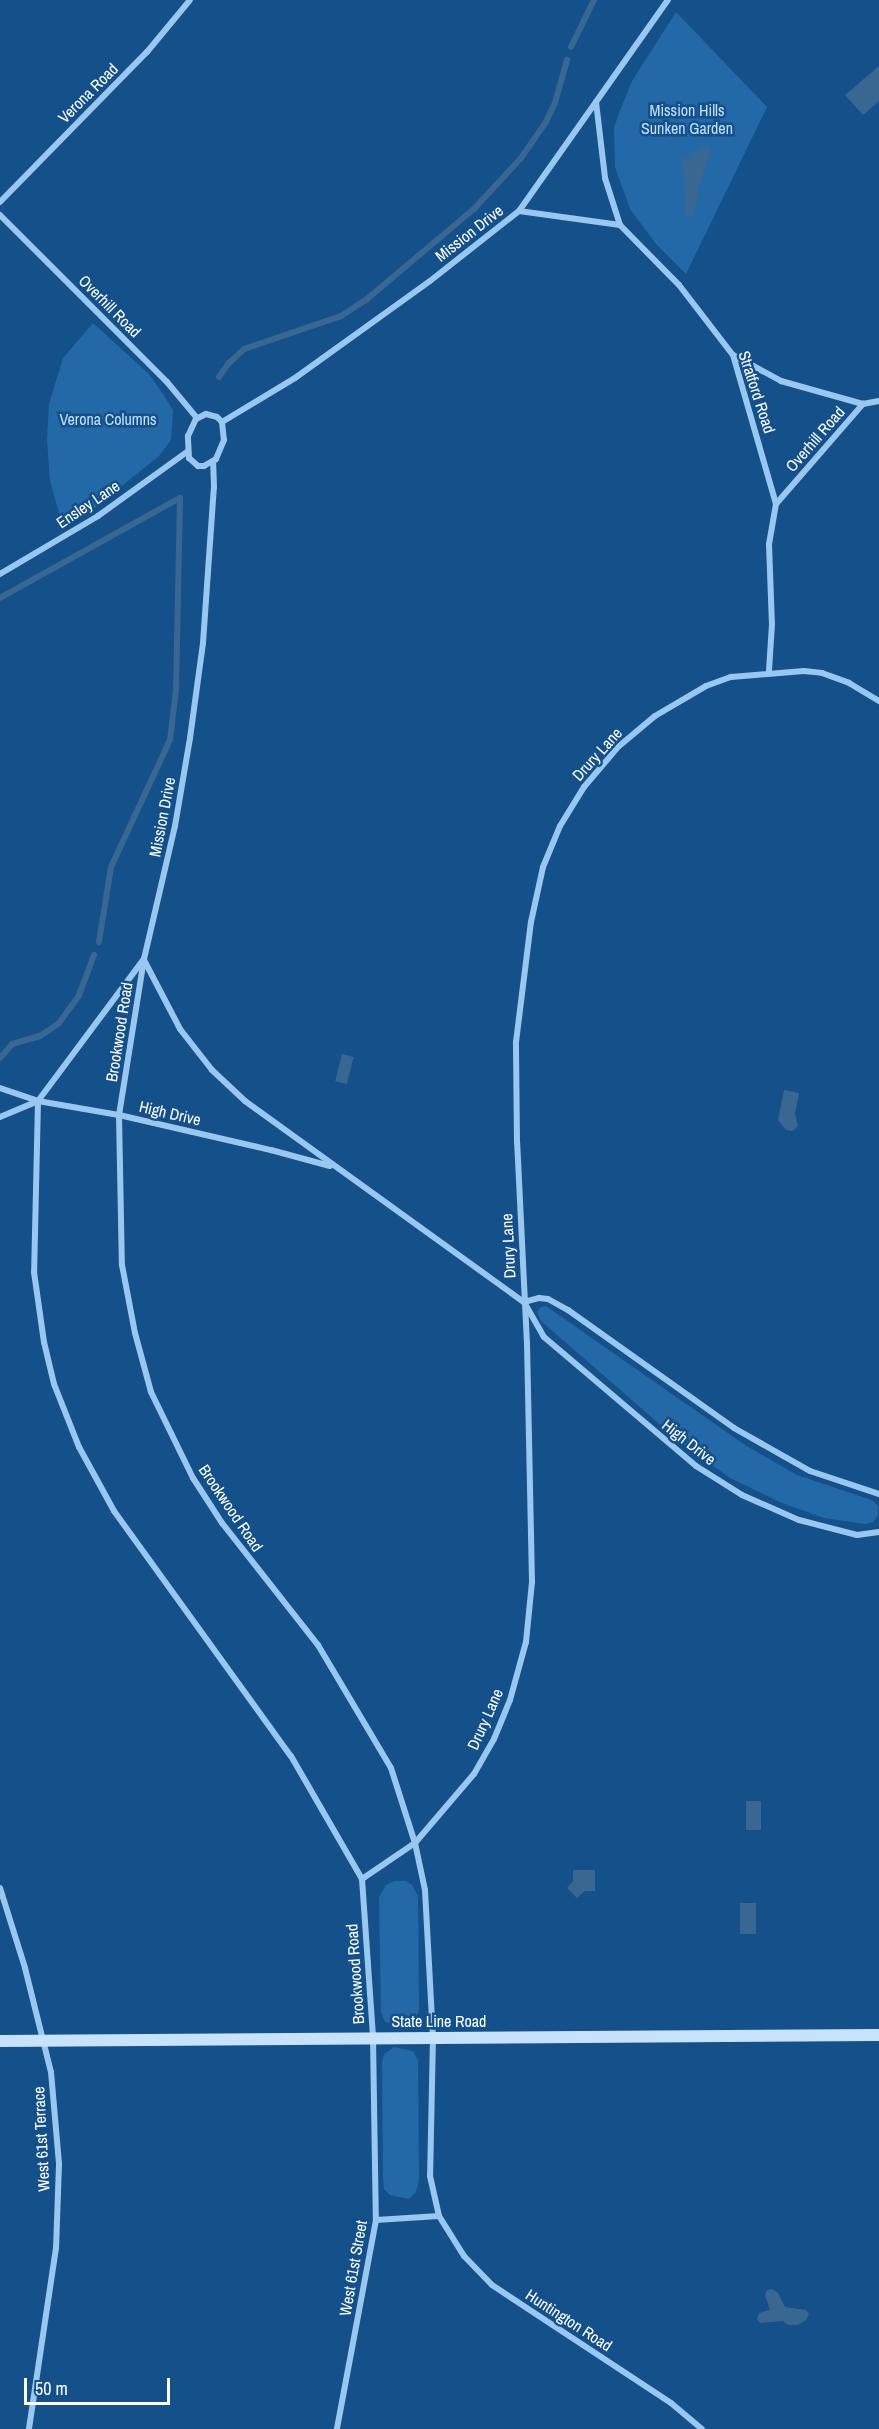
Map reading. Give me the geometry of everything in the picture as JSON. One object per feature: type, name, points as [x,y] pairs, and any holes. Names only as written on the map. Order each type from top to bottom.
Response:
[{"type":"main road","name":"State Line Road","points":[[0,2041],[879,2035]]},
{"type":"street","name":"Verona Road","points":[[0,202],[147,52],[190,0]]},
{"type":"street","name":"Mission Drive","points":[[222,422],[304,371],[430,281],[519,211],[668,0]]},
{"type":"street","points":[[519,211],[620,225],[604,178],[596,102]]},
{"type":"street","name":"Overhill Road","points":[[0,215],[167,382],[197,418]]},
{"type":"street","name":"Stratford Road","points":[[620,225],[679,285],[733,354],[776,504],[769,544],[772,624],[769,671]]},
{"type":"street","points":[[733,354],[781,381],[864,404]]},
{"type":"street","name":"Overhill Road","points":[[776,504],[864,404],[879,401]]},
{"type":"street","points":[[206,414],[213,415],[222,422],[224,440],[213,461],[198,466],[189,458],[188,451],[188,436],[197,418],[206,414]]},
{"type":"street","name":"Ensley Lane","points":[[0,574],[98,516],[188,451]]},
{"type":"street","name":"Mission Drive","points":[[0,1118],[38,1101],[144,959],[174,826],[190,738],[203,643],[214,486],[213,461]]},
{"type":"street","name":"Drury Lane","points":[[362,1879],[415,1843],[468,1782],[494,1739],[510,1700],[526,1642],[532,1582],[527,1344],[517,1143],[516,1042],[522,976],[543,867],[560,826],[584,786],[618,747],[655,716],[706,686],[731,677],[769,671],[822,673],[849,683],[879,701]]},
{"type":"street","name":"Brookwood Road","points":[[144,959],[119,1115],[122,1265],[135,1333],[151,1392],[193,1478],[229,1532],[318,1645],[391,1767],[415,1843],[425,1890],[432,2037]]},
{"type":"street","name":"High Drive","points":[[144,959],[180,1029],[212,1070],[245,1101],[333,1167],[524,1302],[544,1338],[679,1452],[716,1480],[761,1504],[817,1526],[857,1535],[879,1532]]},
{"type":"street","name":"High Drive","points":[[0,1088],[38,1101],[119,1115],[271,1150],[333,1167]]},
{"type":"street","name":"Brookwood Road","points":[[38,1101],[34,1272],[44,1342],[54,1384],[79,1447],[114,1511],[291,1756],[362,1879],[373,2038]]},
{"type":"street","points":[[524,1302],[539,1298],[548,1299],[568,1310],[734,1428],[766,1448],[810,1471],[879,1494]]},
{"type":"street","name":"West 61st Terrace","points":[[0,1888],[25,1968],[51,2072],[59,2164],[56,2248],[29,2429]]},
{"type":"street","name":"Huntington Road","points":[[432,2037],[430,2176],[439,2216],[464,2256],[492,2285],[671,2403],[702,2429]]},
{"type":"street","name":"West 61st Street","points":[[337,2429],[376,2220],[373,2038]]},
{"type":"street","points":[[376,2220],[439,2216]]},
{"type":"green space","name":"Mission Hills Sunken Garden","points":[[676,12],[767,107],[686,274],[656,244],[630,209],[615,167],[614,128],[619,113],[632,81]]},
{"type":"green space","name":"Verona Columns","points":[[93,323],[149,374],[165,397],[173,410],[171,440],[159,456],[92,510],[63,527],[50,481],[47,439],[49,404],[63,358]]},
{"type":"green space","points":[[546,1306],[745,1445],[797,1475],[872,1500],[878,1506],[878,1516],[873,1522],[865,1524],[824,1518],[782,1503],[730,1478],[679,1441],[541,1321],[537,1312],[541,1307]]},
{"type":"green space","points":[[394,1881],[406,1881],[412,1885],[418,1896],[419,2009],[416,2021],[405,2026],[385,2022],[381,2012],[379,1897],[386,1885]]},
{"type":"green space","points":[[394,2047],[413,2051],[418,2060],[419,2180],[416,2192],[409,2199],[390,2195],[384,2189],[383,2179],[382,2063],[384,2054]]},
{"type":"shaded area","points":[[879,66],[879,101],[863,115],[845,95]]},
{"type":"shaded area","points":[[707,146],[711,149],[699,186],[695,210],[693,216],[688,217],[685,214],[684,173],[681,161]]},
{"type":"shaded area","points":[[96,414],[153,425],[152,430],[95,419]]},
{"type":"shaded area","points":[[342,1054],[354,1057],[347,1084],[335,1081]]},
{"type":"shaded area","points":[[784,1090],[799,1093],[795,1114],[798,1126],[793,1131],[786,1130],[778,1120]]},
{"type":"shaded area","points":[[746,1801],[761,1801],[761,1830],[746,1830]]},
{"type":"shaded area","points":[[573,1870],[595,1870],[595,1891],[585,1891],[577,1898],[567,1888],[573,1881]]},
{"type":"shaded area","points":[[740,1903],[756,1903],[756,1934],[740,1934]]},
{"type":"shaded area","points":[[772,2289],[778,2293],[785,2307],[806,2310],[809,2314],[806,2320],[798,2325],[788,2325],[783,2321],[760,2323],[757,2319],[759,2313],[770,2310],[765,2295],[767,2290]]},
{"type":"waterway","points":[[571,47],[594,0]]},
{"type":"waterway","points":[[219,377],[228,364],[244,349],[341,316],[367,299],[474,209],[521,158],[546,122],[555,103],[567,60]]},
{"type":"waterway","points":[[0,598],[180,498]]},
{"type":"waterway","points":[[99,942],[111,867],[170,740],[176,690],[180,498]]},
{"type":"waterway","points":[[0,1058],[12,1044],[40,1036],[59,1023],[79,995],[94,955]]}]
